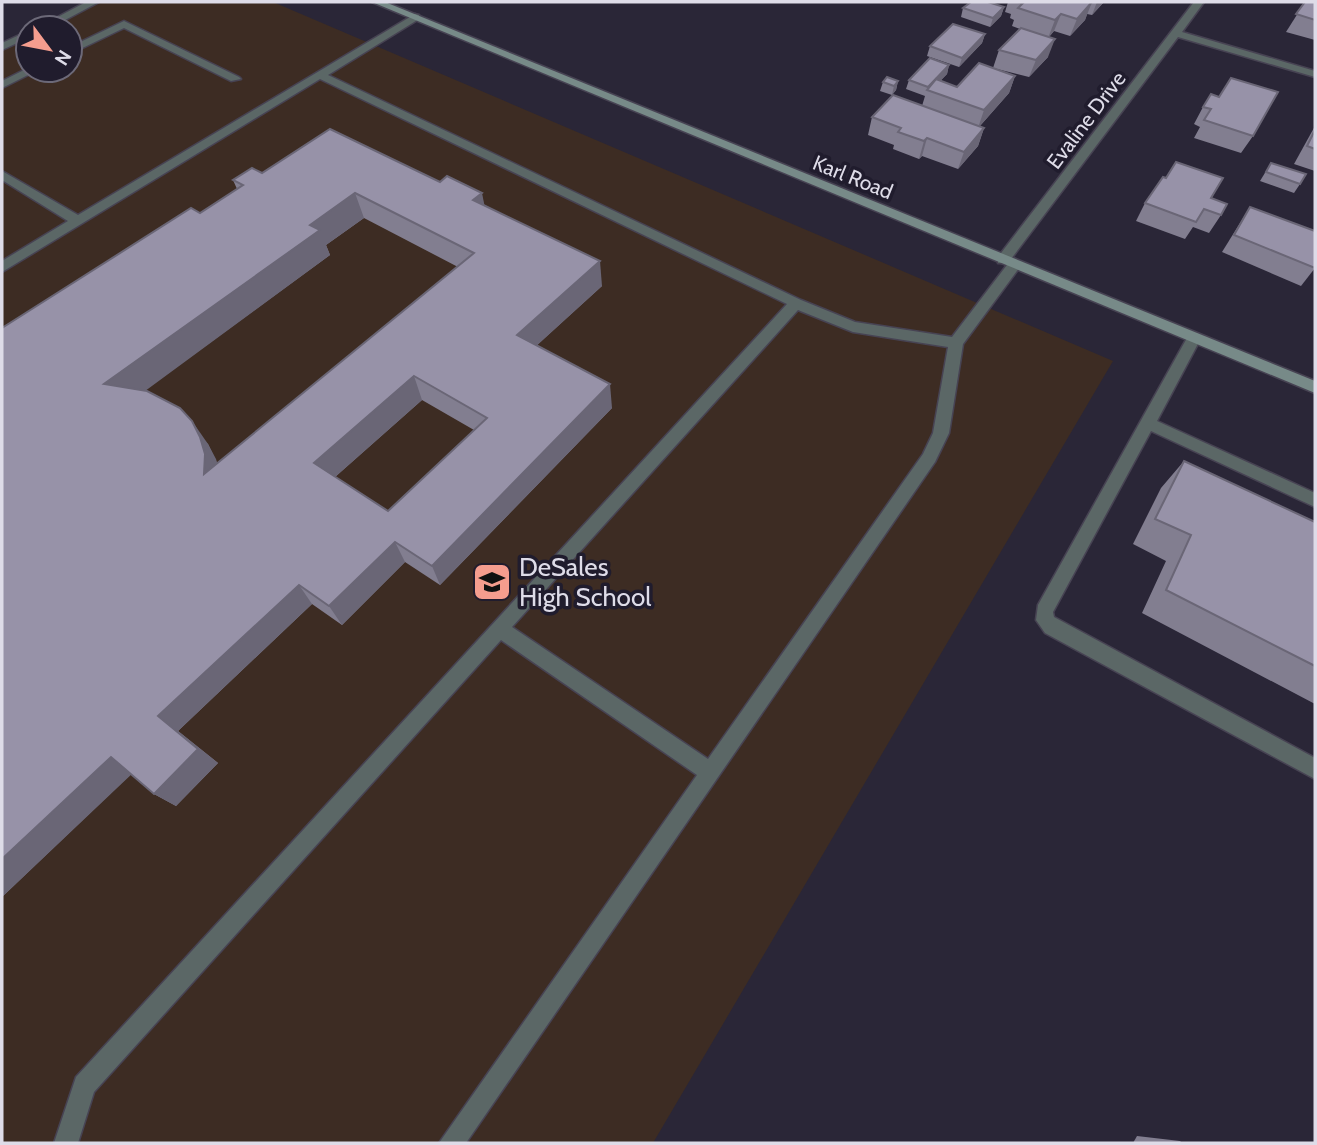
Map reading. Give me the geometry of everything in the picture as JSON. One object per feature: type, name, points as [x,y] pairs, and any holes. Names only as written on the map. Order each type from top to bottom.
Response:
[{"type":"main road","name":"Karl Road","points":[[377,2],[1315,387]]},
{"type":"street","points":[[70,14],[94,2]]},
{"type":"street","name":"Evaline Drive","points":[[956,343],[1009,262],[1199,2]]},
{"type":"street","points":[[2,267],[415,18]]},
{"type":"street","points":[[84,44],[124,23],[235,79]]},
{"type":"street","points":[[1175,33],[1315,74]]},
{"type":"street","points":[[320,75],[796,303],[853,327],[956,343],[940,433],[929,458],[451,1143]]},
{"type":"street","points":[[2,175],[78,221]]},
{"type":"street","points":[[66,1143],[84,1085],[796,303]]},
{"type":"street","points":[[1194,338],[1044,611],[1045,621],[1051,627],[1315,769]]},
{"type":"street","points":[[1147,423],[1315,500]]},
{"type":"street","points":[[498,628],[710,772]]},
{"type":"shaded area","name":"DeSales High School","points":[[98,2],[273,2],[1113,361],[653,1143],[2,1143],[2,49],[14,43],[14,84],[84,84],[84,14],[74,14]]},
{"type":"building","points":[[971,2],[988,2],[1004,7],[993,18],[963,8]]},
{"type":"building","points":[[1018,2],[1092,2],[1077,19],[1061,14],[1055,20],[1018,8],[1023,3]]},
{"type":"building","points":[[1305,2],[1315,2],[1315,20],[1296,14]]},
{"type":"building","points":[[953,24],[985,34],[962,58],[930,46]]},
{"type":"building","points":[[1021,28],[1055,39],[1036,60],[999,50]]},
{"type":"building","points":[[930,58],[949,65],[928,87],[909,80]]},
{"type":"building","points":[[979,63],[1015,76],[984,110],[927,90],[936,79],[957,87]]},
{"type":"building","points":[[887,77],[898,81],[894,86],[883,82]]},
{"type":"building","points":[[1231,78],[1278,92],[1253,136],[1204,120],[1211,109],[1203,107],[1211,94],[1219,97]]},
{"type":"building","points":[[893,95],[984,128],[964,152],[927,138],[924,141],[898,132],[901,128],[872,117]]},
{"type":"building","points":[[330,129],[440,182],[447,176],[482,193],[473,200],[600,261],[517,335],[610,384],[432,566],[395,542],[329,606],[299,585],[158,716],[198,749],[154,794],[111,757],[2,859],[2,328],[191,208],[200,213],[243,185],[233,180],[252,168],[262,173]],"holes":[[[355,193],[474,253],[204,474],[205,454],[200,437],[192,421],[180,408],[147,391],[104,384],[320,230],[310,225]],[[414,376],[487,418],[388,511],[314,463]]]},
{"type":"building","points":[[1315,130],[1315,149],[1307,146]]},
{"type":"building","points":[[1176,162],[1223,178],[1211,198],[1227,204],[1221,215],[1204,209],[1196,222],[1145,203]]},
{"type":"building","points":[[1271,163],[1306,174],[1300,184],[1266,172]]},
{"type":"building","points":[[1250,207],[1315,231],[1315,268],[1234,235]]},
{"type":"building","points":[[1184,461],[1315,522],[1315,666],[1166,590],[1191,535],[1155,519]]},
{"type":"place","name":"DeSales High School","points":[[492,582]]}]
